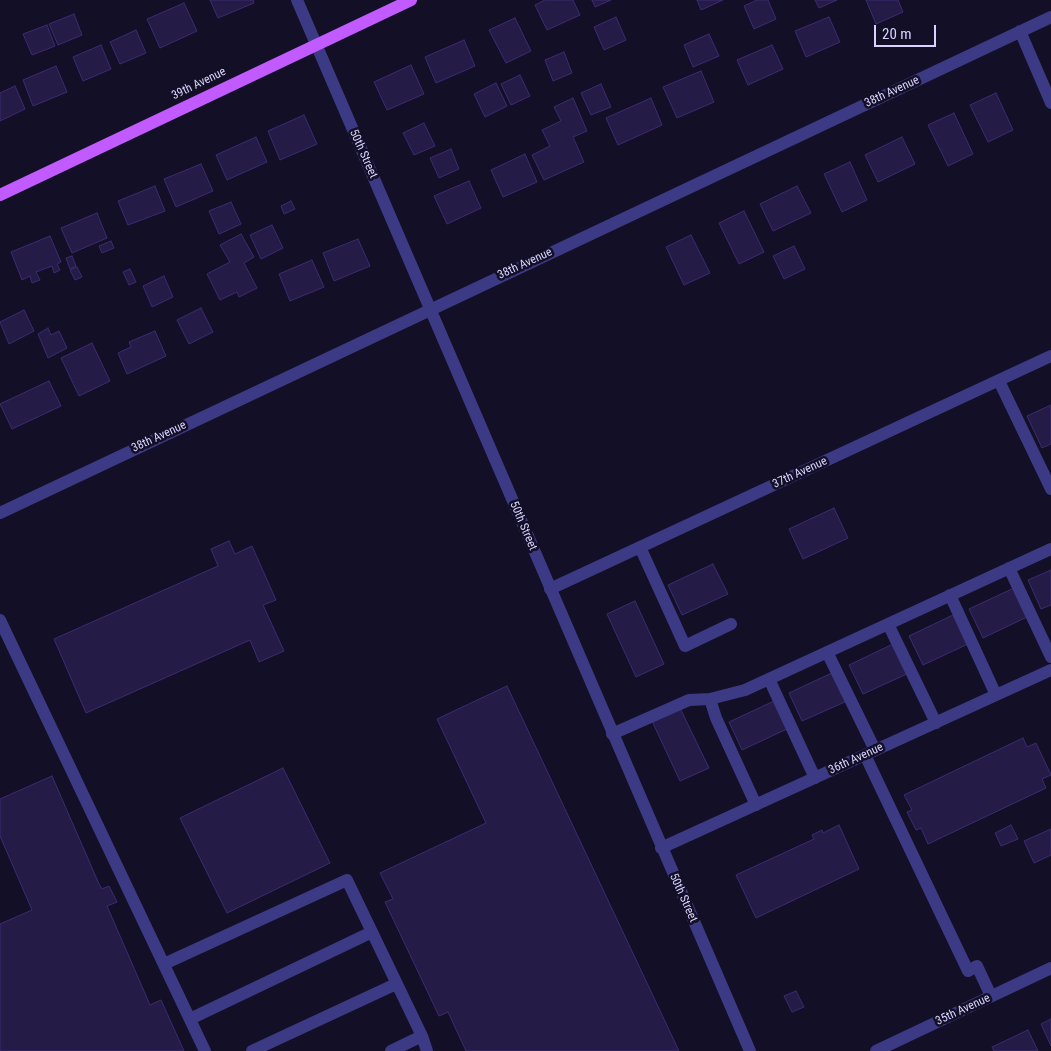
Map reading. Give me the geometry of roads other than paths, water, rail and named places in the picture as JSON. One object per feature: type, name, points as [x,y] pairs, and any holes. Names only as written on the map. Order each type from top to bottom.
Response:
[{"type":"main road","name":"39th Avenue","points":[[0,195],[411,0]]},
{"type":"street","name":"50th Street","points":[[296,0],[431,308],[612,734],[750,1051]]},
{"type":"street","name":"38th Avenue","points":[[0,513],[1051,17]]},
{"type":"street","points":[[1020,31],[1051,103]]},
{"type":"street","name":"37th Avenue","points":[[550,589],[1051,356]]},
{"type":"street","points":[[999,381],[1051,489]]},
{"type":"street","points":[[640,547],[685,646],[731,624]]},
{"type":"street","points":[[612,734],[689,700],[710,699],[744,690],[1051,549]]},
{"type":"street","points":[[1009,568],[1051,657]]},
{"type":"street","points":[[950,595],[996,695]]},
{"type":"street","points":[[0,620],[205,1051]]},
{"type":"street","points":[[888,624],[936,723]]},
{"type":"street","points":[[827,652],[968,971],[977,966],[991,996]]},
{"type":"street","name":"36th Avenue","points":[[661,848],[1051,670]]},
{"type":"street","points":[[769,679],[815,778]]},
{"type":"street","points":[[710,699],[716,718],[756,805]]},
{"type":"street","points":[[164,964],[347,880],[422,1036],[427,1051]]},
{"type":"street","points":[[190,1019],[372,932]]},
{"type":"street","name":"35th Avenue","points":[[876,1051],[1051,968]]},
{"type":"street","points":[[252,1051],[396,984]]},
{"type":"street","points":[[391,1051],[422,1036]]}]
